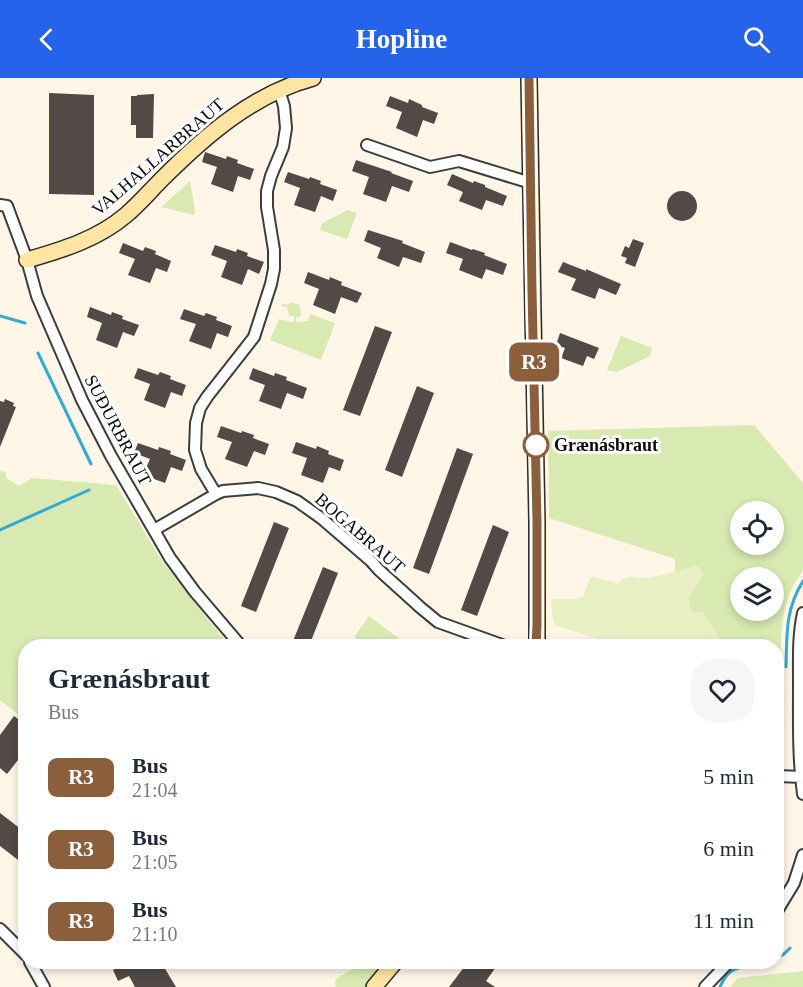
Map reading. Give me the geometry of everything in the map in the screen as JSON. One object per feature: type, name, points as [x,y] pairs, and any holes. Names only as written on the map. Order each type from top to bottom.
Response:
[{"type":"street","name":"VALHALLARBRAUT","points":[[27,260],[67,248],[99,234],[121,219],[201,142],[242,111],[279,90],[313,78]]},
{"type":"street","points":[[530,78],[538,607],[536,639]]},
{"type":"street","points":[[216,494],[201,469],[195,450],[196,423],[200,408],[207,397],[254,337],[271,284],[274,250],[267,207],[267,191],[283,147],[286,128],[284,106],[279,90]]},
{"type":"street","points":[[367,145],[430,167],[459,161],[531,183]]},
{"type":"street","name":"SUÐURBRAUT","points":[[4,206],[27,260],[37,296],[82,400],[111,456],[170,558],[195,592],[236,639]]},
{"type":"street","name":"BOGABRAUT","points":[[154,530],[223,491],[258,488],[276,492],[297,501],[321,518],[438,622],[485,639]]},
{"type":"street","points":[[803,613],[800,630],[803,794]]},
{"type":"street","points":[[784,776],[802,777]]},
{"type":"street","points":[[784,899],[794,883],[803,855]]},
{"type":"street","points":[[0,929],[18,947]]},
{"type":"street","points":[[34,969],[44,987]]},
{"type":"street","points":[[374,987],[389,969]]},
{"type":"street","points":[[705,987],[722,969]]},
{"type":"green space","points":[[190,181],[194,215],[161,207]]},
{"type":"green space","points":[[348,210],[357,213],[347,239],[320,230],[322,223]]},
{"type":"green space","points":[[290,302],[300,305],[301,316],[296,317],[296,322],[308,321],[310,314],[335,323],[321,360],[270,340],[279,319],[294,322],[294,316],[289,316],[287,307],[282,306],[282,303],[288,305]]},
{"type":"green space","points":[[621,336],[652,348],[650,356],[617,372],[607,370]]},
{"type":"green space","points":[[754,425],[803,483],[803,571],[794,584],[784,612],[784,567],[730,567],[730,621],[783,621],[782,639],[676,639],[675,559],[549,518],[548,431]]},
{"type":"green space","points":[[0,471],[6,472],[6,478],[19,486],[32,478],[116,485],[161,559],[224,639],[18,639],[18,714],[0,700]]},
{"type":"green space","points":[[694,566],[701,568],[703,576],[690,598],[690,607],[693,612],[703,612],[720,639],[599,639],[560,627],[553,621],[551,599],[583,597],[592,577],[618,583],[628,577],[650,577]]},
{"type":"green space","points":[[369,616],[400,639],[357,639],[354,637]]},
{"type":"green space","points":[[353,969],[381,969],[366,987],[336,987],[336,979]]},
{"type":"green space","points":[[803,971],[803,987],[730,987],[738,978]]},
{"type":"building","points":[[49,93],[94,95],[94,195],[49,194]]},
{"type":"building","points":[[154,94],[153,138],[136,138],[136,125],[131,125],[131,96]]},
{"type":"building","points":[[390,96],[408,103],[409,99],[438,113],[434,124],[423,120],[417,137],[396,128],[402,112],[386,106]]},
{"type":"building","points":[[205,152],[226,159],[227,156],[238,160],[237,163],[254,169],[250,180],[238,176],[233,192],[211,184],[217,167],[202,162]]},
{"type":"building","points":[[356,160],[413,181],[409,192],[392,186],[386,202],[363,194],[369,177],[352,171]]},
{"type":"building","points":[[288,172],[321,181],[320,184],[337,190],[333,201],[321,196],[315,212],[294,205],[300,188],[284,182]]},
{"type":"building","points":[[452,174],[473,183],[474,181],[485,185],[507,196],[503,206],[486,200],[482,210],[459,201],[463,192],[447,185]]},
{"type":"building","points":[[682,191],[688,192],[696,200],[696,212],[688,220],[682,221],[676,220],[668,212],[667,206],[668,200],[676,192]]},
{"type":"building","points":[[368,230],[403,241],[402,243],[425,252],[421,263],[403,257],[399,267],[377,258],[381,248],[364,241]]},
{"type":"building","points":[[633,239],[644,243],[635,267],[625,263],[627,258],[621,256],[625,246],[629,248]]},
{"type":"building","points":[[450,242],[485,253],[484,255],[507,264],[503,275],[486,269],[482,279],[459,270],[463,259],[446,253]]},
{"type":"building","points":[[123,243],[143,251],[145,247],[156,251],[155,254],[171,261],[167,272],[156,268],[150,283],[128,275],[135,259],[119,253]]},
{"type":"building","points":[[215,245],[236,252],[237,249],[248,253],[247,256],[264,262],[259,274],[248,269],[242,285],[221,277],[227,261],[211,255]]},
{"type":"building","points":[[563,262],[621,284],[616,295],[599,288],[595,299],[571,290],[576,279],[558,272]]},
{"type":"building","points":[[308,272],[329,280],[330,277],[342,282],[341,285],[362,293],[357,303],[341,297],[335,314],[313,305],[319,289],[304,283]]},
{"type":"building","points":[[90,307],[111,315],[112,312],[123,316],[122,319],[139,325],[134,336],[123,332],[117,348],[96,340],[102,323],[87,317]]},
{"type":"building","points":[[184,309],[204,316],[206,313],[232,326],[228,337],[217,333],[211,349],[189,341],[196,324],[180,319]]},
{"type":"building","points":[[375,326],[392,332],[360,416],[343,410]]},
{"type":"building","points":[[560,333],[599,348],[594,359],[587,356],[583,366],[561,358],[565,348],[556,345]]},
{"type":"building","points":[[138,368],[158,375],[160,372],[186,385],[182,396],[171,392],[165,408],[144,400],[150,384],[134,378]]},
{"type":"building","points":[[253,368],[274,376],[275,373],[287,377],[286,380],[307,388],[303,399],[287,393],[281,409],[259,401],[265,385],[249,379]]},
{"type":"building","points":[[417,386],[434,393],[402,477],[385,470]]},
{"type":"building","points":[[5,399],[14,403],[13,406],[16,407],[0,447],[0,401],[4,402]]},
{"type":"building","points":[[221,426],[254,435],[253,438],[269,444],[265,455],[254,451],[247,467],[225,459],[232,442],[217,437]]},
{"type":"building","points":[[296,442],[316,449],[317,446],[329,451],[328,454],[344,460],[340,471],[329,467],[323,483],[301,475],[307,458],[292,453]]},
{"type":"building","points":[[138,443],[158,450],[159,447],[171,451],[170,454],[186,460],[182,471],[171,467],[165,483],[143,475],[150,459],[134,453]]},
{"type":"building","points":[[457,448],[473,454],[429,574],[413,568]]},
{"type":"building","points":[[274,522],[289,528],[256,612],[241,606]]},
{"type":"building","points":[[493,525],[509,532],[477,616],[461,610]]},
{"type":"building","points":[[323,567],[338,573],[312,639],[294,639]]},
{"type":"building","points":[[14,716],[18,719],[18,760],[7,774],[0,768],[0,735]]},
{"type":"building","points":[[0,813],[18,827],[18,860],[0,846]]},
{"type":"building","points":[[165,969],[176,987],[135,987],[129,976],[118,981],[113,970]]},
{"type":"building","points":[[463,969],[495,969],[486,981],[495,987],[449,987]]},
{"type":"waterway","points":[[0,316],[25,323]]},
{"type":"waterway","points":[[38,353],[91,464]]},
{"type":"waterway","points":[[0,530],[89,490]]},
{"type":"waterway","points":[[786,667],[790,612],[803,581]]},
{"type":"waterway","points":[[784,954],[790,948]]},
{"type":"waterway","points":[[720,987],[728,974],[734,969]]},
{"type":"bus line","name":"R3","points":[[529,78],[537,639]]},
{"type":"place","name":"Grænásbraut","points":[[536,445]]}]
